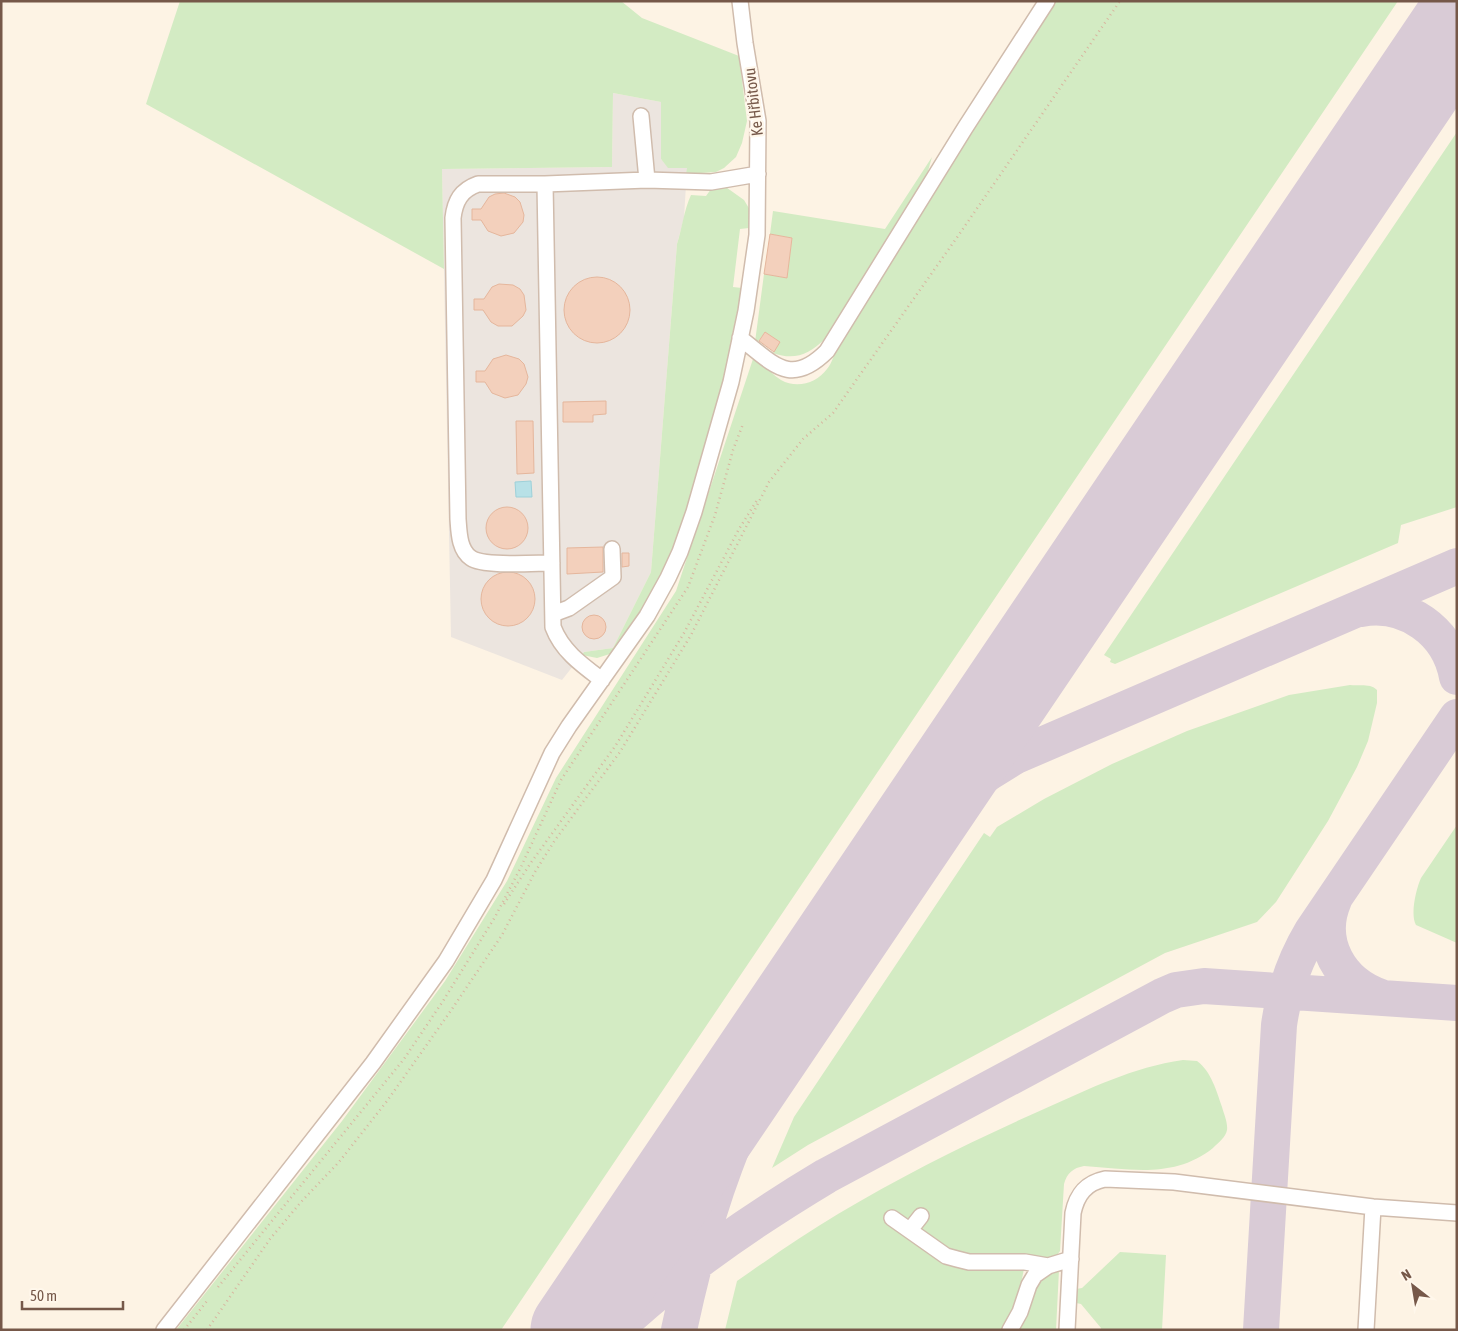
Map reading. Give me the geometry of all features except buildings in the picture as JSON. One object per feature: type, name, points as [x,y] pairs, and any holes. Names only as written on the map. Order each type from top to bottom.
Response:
[{"type":"street","name":"Ke Hřbitovu","points":[[164,1330],[361,1078],[446,961],[494,880],[552,753],[647,616],[680,552],[694,512],[731,382],[746,312],[757,235],[758,121],[740,1]]},
{"type":"street","points":[[740,338],[785,370],[798,370],[808,366],[827,351],[965,128],[1047,1]]},
{"type":"street","points":[[641,116],[647,180]]},
{"type":"street","points":[[552,563],[485,563],[472,558],[464,550],[460,540],[453,218],[455,204],[461,194],[469,187],[478,184],[545,184],[647,180],[711,182],[758,174]]},
{"type":"street","points":[[545,184],[553,628],[558,641],[578,662],[602,680]]},
{"type":"street","points":[[553,614],[569,608],[613,577],[612,549]]},
{"type":"street","points":[[1067,1330],[1073,1213],[1075,1203],[1084,1188],[1096,1181],[1106,1179],[1174,1182],[1373,1207],[1457,1213]]},
{"type":"street","points":[[1366,1330],[1373,1207]]},
{"type":"street","points":[[910,1230],[921,1216]]},
{"type":"street","points":[[892,1218],[946,1256],[970,1262],[1025,1262],[1048,1266]]},
{"type":"street","points":[[1010,1330],[1020,1312],[1031,1279],[1040,1270],[1048,1266],[1071,1259]]},
{"type":"path","points":[[495,917],[530,864],[616,745],[684,633],[739,529],[769,482],[803,439],[833,413],[1120,1]]},
{"type":"path","points":[[208,1330],[270,1239],[301,1202],[339,1162],[387,1101],[502,935],[535,872],[555,840],[620,752],[691,636],[769,482]]},
{"type":"shaded area","points":[[613,93],[661,102],[661,159],[669,168],[687,168],[684,218],[677,244],[651,572],[613,648],[584,652],[562,680],[451,637],[442,169],[612,167]]},
{"type":"green space","points":[[180,1],[621,1],[642,18],[739,56],[747,121],[742,143],[736,157],[724,168],[716,172],[686,174],[687,168],[668,168],[661,159],[661,102],[613,93],[612,167],[442,169],[444,269],[146,104]]},
{"type":"green space","points":[[1053,1],[1398,1],[501,1330],[176,1330],[342,1121],[445,981],[507,881],[556,778],[676,591],[753,359],[787,383],[806,383],[823,374],[832,362],[837,347]]},
{"type":"green space","points":[[1457,132],[1457,507],[1401,525],[1398,543],[1115,664],[1110,662],[1111,659],[1104,655]]},
{"type":"green space","points":[[932,157],[926,178],[825,339],[813,349],[795,356],[773,353],[780,342],[765,332],[757,343],[755,342],[764,274],[787,278],[792,238],[770,234],[773,211],[885,229]]},
{"type":"green space","points":[[714,185],[723,185],[744,200],[750,210],[749,228],[740,229],[733,287],[742,288],[714,423],[678,536],[649,603],[613,653],[597,658],[582,655],[584,652],[613,648],[651,572],[677,244],[691,195],[706,196]]},
{"type":"green space","points":[[1350,685],[1368,686],[1377,690],[1377,703],[1368,741],[1357,767],[1328,821],[1276,902],[1257,922],[1165,953],[808,1145],[772,1168],[794,1117],[984,833],[990,837],[997,827],[1044,799],[1112,764],[1187,731],[1289,695]]},
{"type":"green space","points":[[1457,825],[1457,943],[1416,925],[1414,909],[1421,878]]},
{"type":"green space","points":[[1183,1060],[1197,1061],[1210,1076],[1226,1118],[1227,1130],[1225,1135],[1213,1148],[1198,1158],[1167,1168],[1135,1170],[1084,1166],[1074,1170],[1069,1174],[1064,1184],[1060,1251],[1057,1255],[1050,1259],[959,1256],[922,1234],[922,1224],[910,1222],[936,1254],[1024,1269],[1018,1298],[1003,1330],[725,1330],[737,1281],[799,1238],[838,1214],[939,1158],[1078,1094],[1129,1073]]},
{"type":"green space","points":[[1120,1252],[1166,1255],[1162,1330],[1101,1330],[1081,1304],[1076,1303],[1076,1289],[1082,1288]]},
{"type":"green space","points":[[1059,1270],[1056,1330],[1018,1330],[1033,1289],[1043,1277]]},
{"type":"water","points":[[531,481],[532,497],[516,497],[515,482]]},
{"type":"taxiway","points":[[679,1330],[711,1206],[736,1136],[777,1048],[809,992],[865,903],[888,869],[927,822],[959,794],[1016,756],[1457,566]]},
{"type":"taxiway","points":[[1361,609],[1378,608],[1394,610],[1409,615],[1423,623],[1435,633],[1445,646],[1457,677]]},
{"type":"taxiway","points":[[1261,1330],[1279,1025],[1287,988],[1300,953],[1312,931],[1457,717]]},
{"type":"taxiway","points":[[1334,900],[1329,916],[1328,931],[1335,959],[1354,982],[1366,991],[1381,997]]},
{"type":"taxiway","points":[[615,1330],[664,1287],[716,1247],[826,1176],[1176,990],[1204,986],[1457,1003]]},
{"type":"runway","points":[[576,1330],[1457,26]]}]
